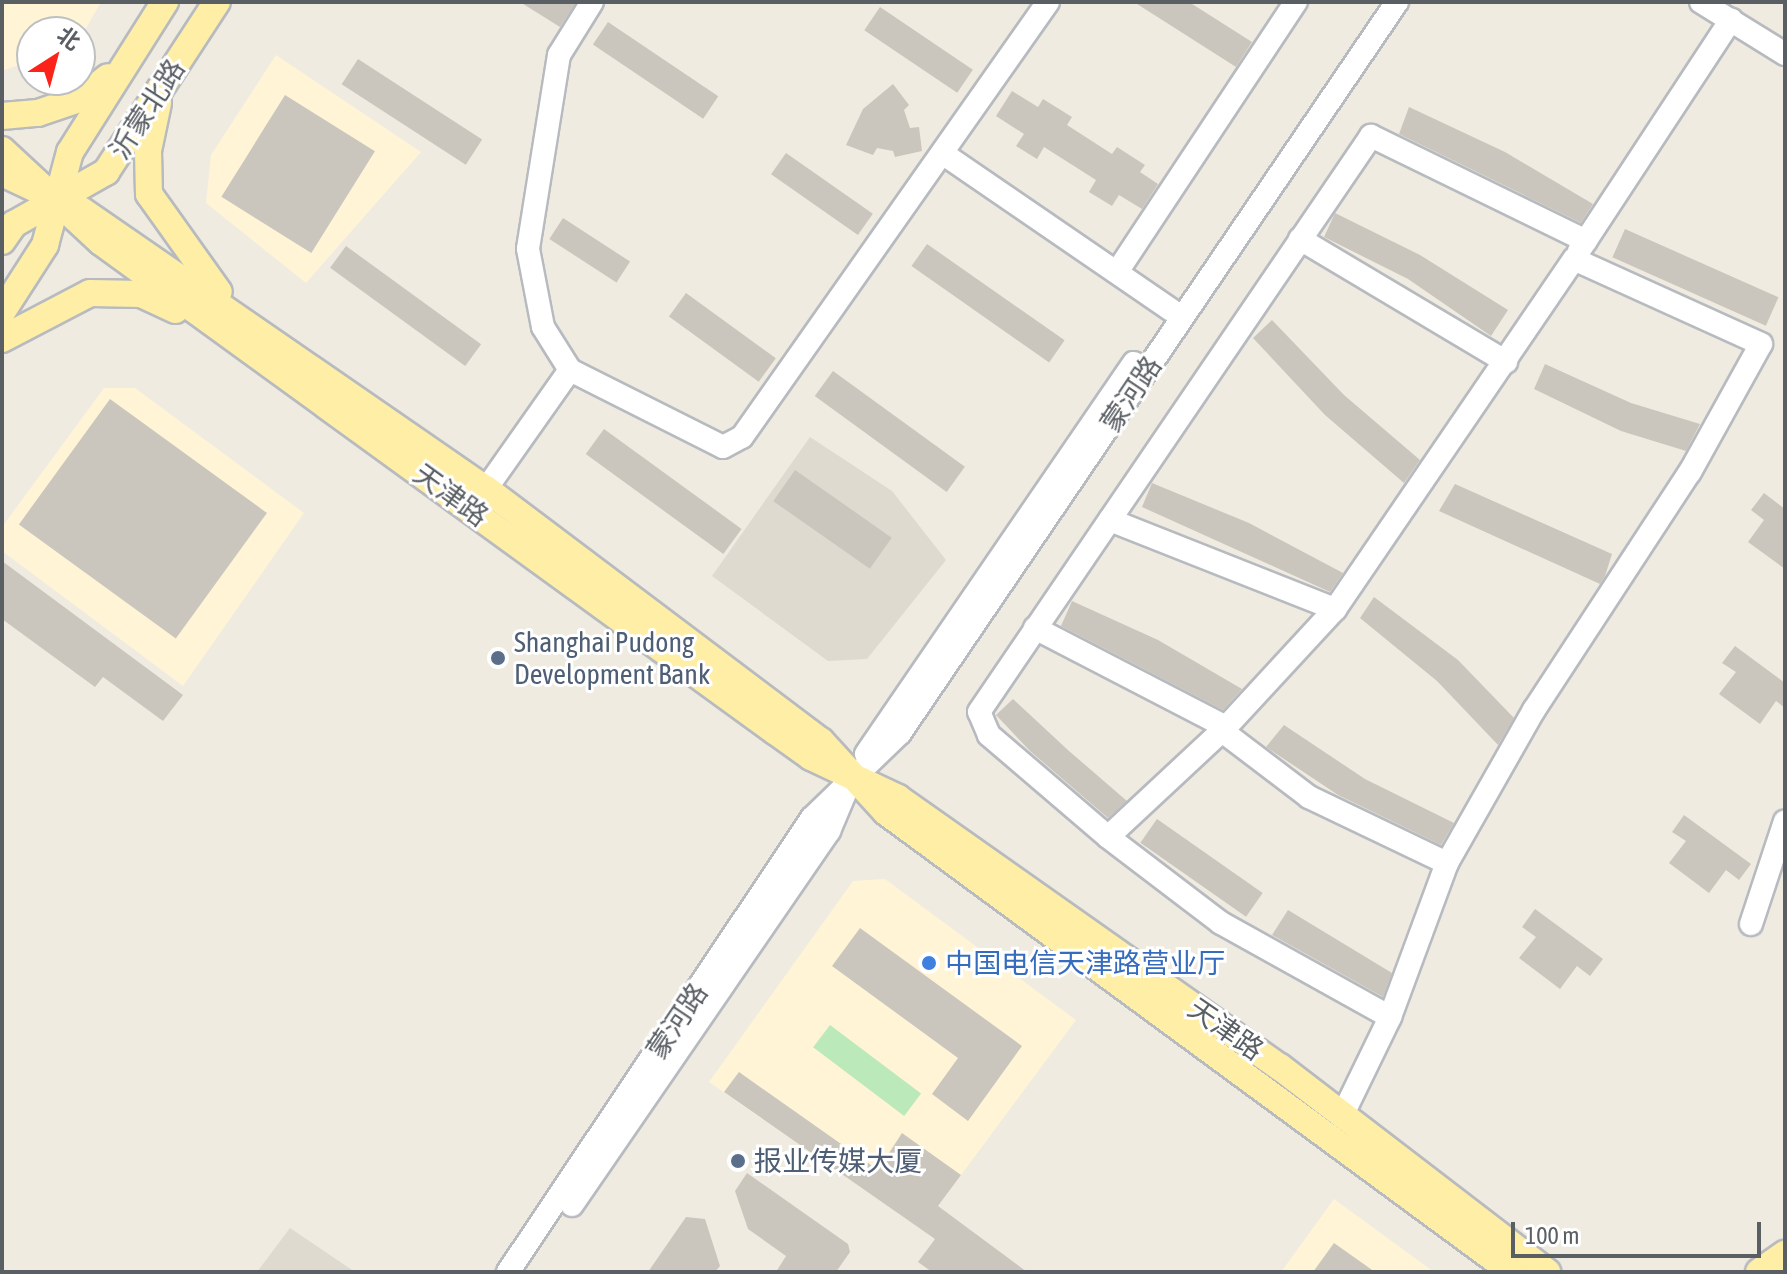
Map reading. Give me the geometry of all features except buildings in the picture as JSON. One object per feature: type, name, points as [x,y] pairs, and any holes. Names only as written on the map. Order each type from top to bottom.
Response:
[{"type":"main road","name":"沂蒙北路","points":[[2,312],[45,245],[60,199],[70,152],[165,2]]},
{"type":"main road","name":"沂蒙北路","points":[[2,241],[14,224],[106,172],[217,2]]},
{"type":"main road","points":[[2,116],[38,113],[82,98],[123,64]]},
{"type":"main road","points":[[172,71],[154,114],[149,194],[173,236],[237,329]]},
{"type":"main road","name":"天津路","points":[[2,150],[60,199]]},
{"type":"main road","name":"天津路","points":[[2,173],[111,226],[237,329],[811,757],[898,798],[1343,1114],[1547,1272]]},
{"type":"main road","points":[[2,339],[90,293],[141,294],[237,329]]},
{"type":"main road","name":"天津路","points":[[237,329],[486,489],[821,741],[886,812],[1512,1272]]},
{"type":"main road","points":[[1759,1272],[1785,1255]]},
{"type":"main road","points":[[1774,1272],[1785,1255]]},
{"type":"street","points":[[592,2],[559,55],[528,249],[543,327],[570,370],[723,447],[742,437],[945,155],[1048,2]]},
{"type":"street","points":[[1117,272],[1296,2]]},
{"type":"street","name":"蒙河路","points":[[525,1272],[829,831],[853,775],[1379,2]]},
{"type":"street","name":"蒙河路","points":[[508,1272],[812,818],[853,775],[900,733],[1397,2]]},
{"type":"street","points":[[1701,2],[1728,11],[1785,42]]},
{"type":"street","points":[[1728,11],[1785,54]]},
{"type":"street","points":[[1108,837],[1224,729],[1335,609],[1580,250],[1728,11]]},
{"type":"street","points":[[1343,1114],[1390,1017],[1447,863],[1534,710],[1690,472],[1761,344],[1371,136],[979,712],[989,735],[1108,837],[1221,923],[1390,1017]]},
{"type":"street","points":[[945,155],[1171,310]]},
{"type":"street","points":[[1300,239],[1506,362]]},
{"type":"street","points":[[486,489],[570,370]]},
{"type":"street","points":[[1110,520],[1335,609]]},
{"type":"street","points":[[1035,628],[1224,729],[1309,797],[1447,863]]},
{"type":"street","points":[[1751,924],[1785,821]]},
{"type":"shaded area","points":[[2,2],[101,2],[93,16],[16,16],[16,66],[2,71]]},
{"type":"shaded area","points":[[276,55],[421,152],[306,283],[206,203],[211,155]]},
{"type":"shaded area","points":[[104,388],[135,388],[304,513],[183,686],[2,551],[2,527]]},
{"type":"shaded area","points":[[810,437],[892,491],[946,560],[867,659],[828,661],[712,576]]},
{"type":"shaded area","points":[[885,879],[1076,1020],[921,1229],[709,1082],[853,881]]},
{"type":"shaded area","points":[[1334,1199],[1434,1272],[1281,1272]]},
{"type":"shaded area","points":[[290,1228],[355,1272],[257,1272]]},
{"type":"green space","points":[[830,1025],[921,1094],[904,1116],[813,1047]]},
{"type":"place","name":"Shanghai Pudong Development Bank","points":[[498,658]]},
{"type":"place","name":"中国电信天津路营业厅","points":[[929,963]]},
{"type":"place","name":"报业传媒大厦","points":[[738,1161]]}]
